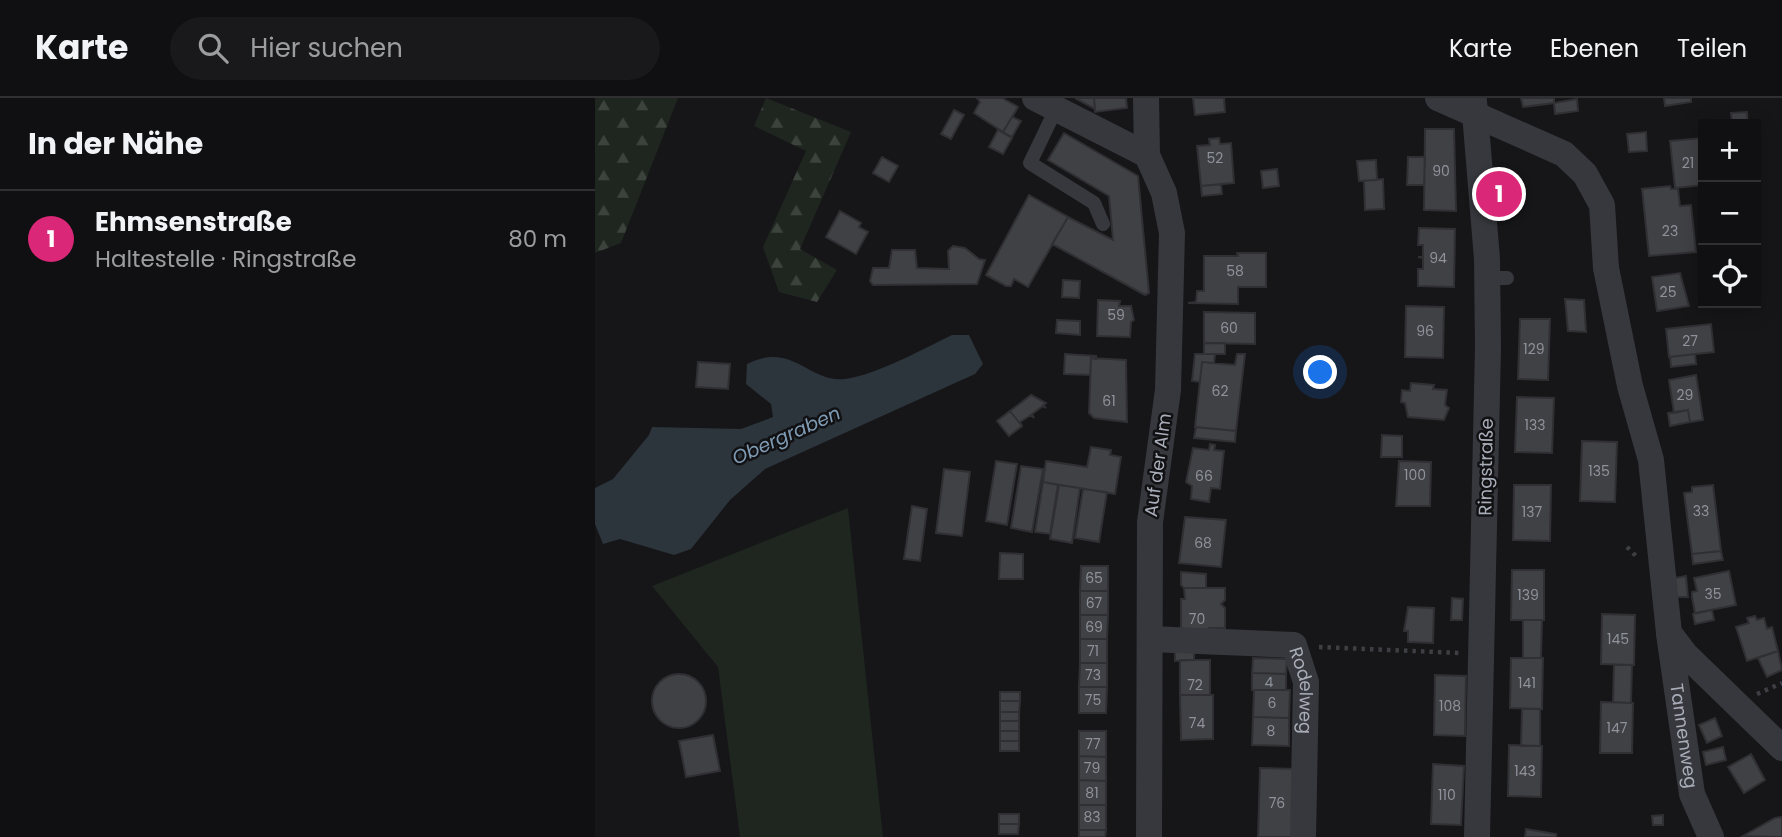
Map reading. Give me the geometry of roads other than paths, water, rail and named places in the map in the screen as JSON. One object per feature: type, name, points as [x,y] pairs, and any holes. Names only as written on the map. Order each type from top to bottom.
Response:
[{"type":"street","name":"Auf der Alm","points":[[1146,98],[1147,155],[1164,193],[1172,233],[1168,390],[1150,522],[1149,837]]},
{"type":"street","name":"Tannenweg","points":[[1438,98],[1475,106],[1565,154],[1584,174],[1602,205],[1606,268],[1630,386],[1651,460],[1669,633],[1692,794],[1711,837]]},
{"type":"street","points":[[1045,104],[1147,155]]},
{"type":"street","name":"Ringstraße","points":[[1475,106],[1497,278],[1477,837]]},
{"type":"street","points":[[1669,633],[1685,654],[1782,748]]},
{"type":"street","name":"Rodelweg","points":[[1150,639],[1294,645],[1305,682],[1303,837]]},
{"type":"lane","points":[[1045,104],[1030,163],[1094,203],[1103,224]]},
{"type":"water","name":"Obergraben","points":[[952,335],[969,335],[983,364],[975,374],[765,469],[730,500],[691,549],[674,555],[620,539],[603,544],[595,524],[595,488],[613,479],[649,435],[652,427],[741,429],[773,417],[771,404],[746,384],[747,364],[763,358],[777,357],[832,379],[845,379],[885,367]]},
{"type":"place","name":"Ehmsenstraße","points":[[1499,194]]}]
